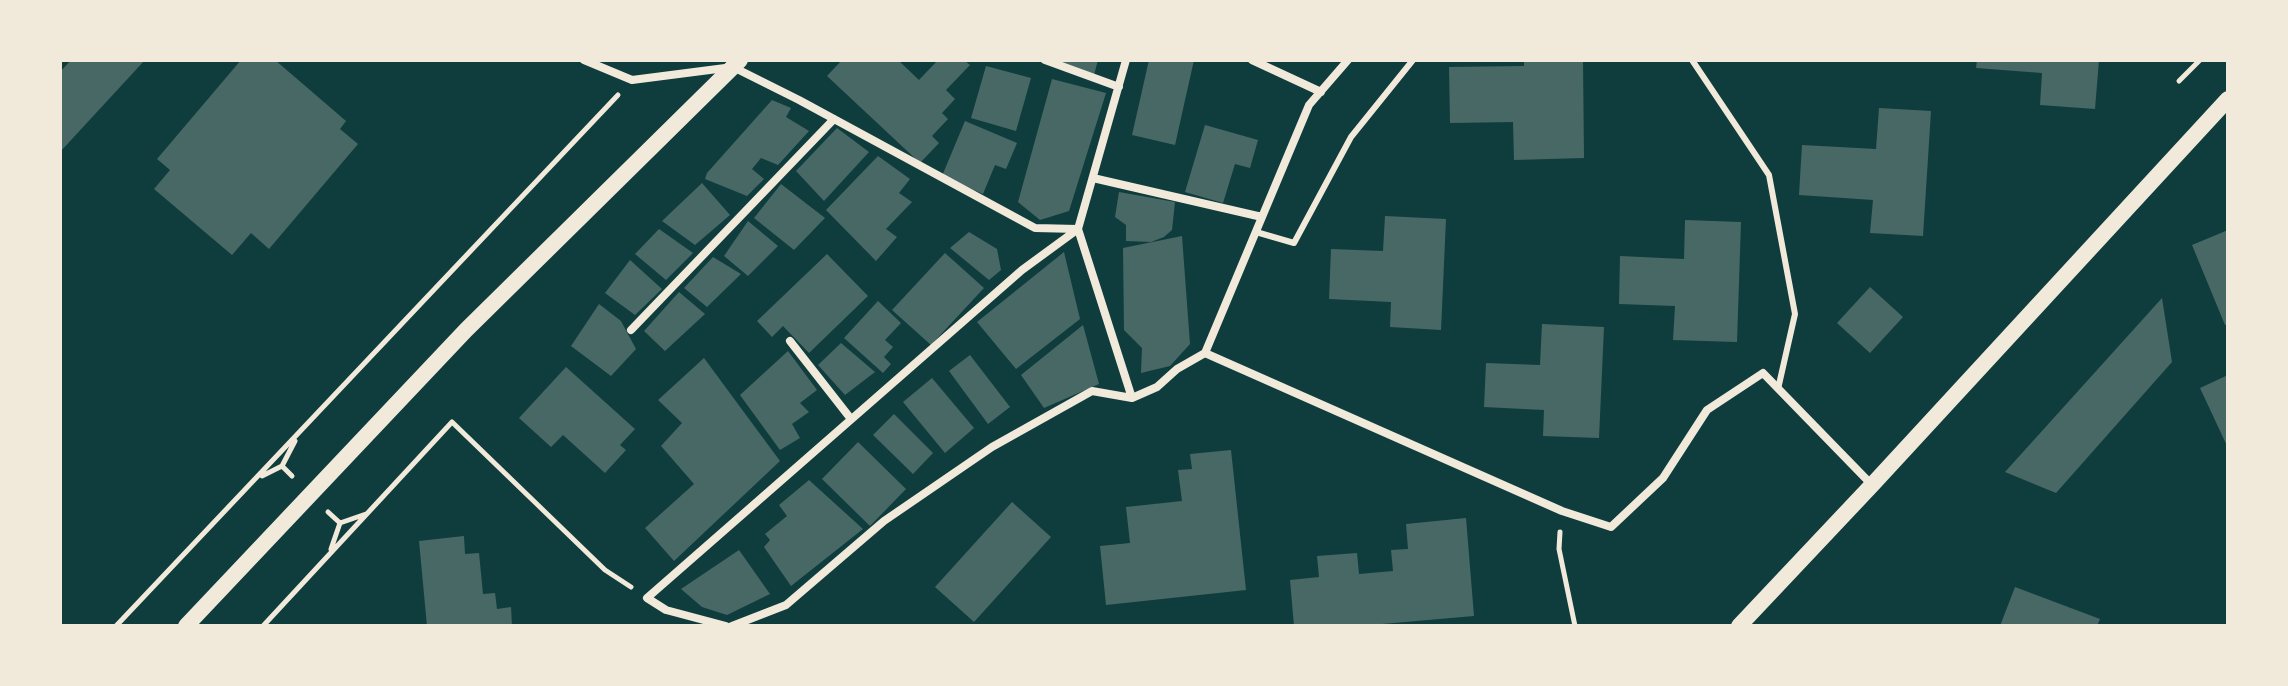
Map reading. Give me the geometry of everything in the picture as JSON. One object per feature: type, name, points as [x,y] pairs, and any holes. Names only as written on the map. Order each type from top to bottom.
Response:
[{"type":"main road","points":[[186,626],[466,330],[736,64]]},
{"type":"main road","points":[[1739,626],[2228,99]]},
{"type":"street","points":[[584,60],[632,80],[736,64],[1035,228],[1078,229]]},
{"type":"street","points":[[1045,60],[1119,87]]},
{"type":"street","points":[[1126,60],[1078,229],[1132,398]]},
{"type":"street","points":[[1252,60],[1321,92]]},
{"type":"street","points":[[1078,229],[1022,270],[647,598],[666,610],[729,626],[786,605],[884,521],[1004,440],[1092,391],[1132,398],[1157,387],[1177,369],[1205,353],[1309,105],[1348,60]]},
{"type":"street","points":[[631,330],[834,119]]},
{"type":"street","points":[[1093,178],[1262,217]]},
{"type":"street","points":[[790,341],[851,419]]},
{"type":"street","points":[[1205,353],[1562,511],[1611,527],[1663,478],[1707,410],[1763,373],[1872,485]]},
{"type":"lane","points":[[1256,232],[1294,243],[1351,137],[1413,60]]},
{"type":"lane","points":[[1692,60],[1769,175],[1795,314],[1778,389]]},
{"type":"path","points":[[2179,81],[2200,60]]},
{"type":"path","points":[[116,626],[256,478],[282,466],[299,433],[632,80]]},
{"type":"path","points":[[263,626],[452,422],[605,570],[647,598]]},
{"type":"path","points":[[1562,511],[1559,549],[1575,626]]},
{"type":"path","points":[[330,553],[340,523],[367,514]]},
{"type":"building","points":[[71,60],[145,60],[60,152],[60,72]]},
{"type":"building","points":[[241,60],[275,60],[346,121],[340,129],[358,144],[269,249],[251,233],[232,255],[154,189],[170,170],[157,159]]},
{"type":"building","points":[[842,60],[898,60],[919,80],[938,60],[964,60],[970,65],[946,90],[955,99],[942,113],[948,119],[932,136],[939,143],[920,163],[827,76]]},
{"type":"building","points":[[1063,60],[1098,60],[1094,75],[1061,65]]},
{"type":"building","points":[[1149,60],[1194,60],[1175,145],[1132,135]]},
{"type":"building","points":[[1524,60],[1583,60],[1584,158],[1514,160],[1513,122],[1450,123],[1449,67],[1524,66]]},
{"type":"building","points":[[1977,60],[2099,60],[2095,109],[2040,105],[2042,73],[1976,68]]},
{"type":"building","points":[[986,66],[1031,78],[1016,131],[971,118]]},
{"type":"building","points":[[1052,79],[1106,93],[1069,211],[1040,220],[1018,202]]},
{"type":"building","points":[[772,100],[791,108],[786,117],[809,131],[778,165],[761,158],[752,169],[764,179],[747,196],[705,179],[707,173]]},
{"type":"building","points":[[1879,108],[1931,111],[1923,236],[1870,233],[1873,200],[1799,195],[1802,145],[1876,149]]},
{"type":"building","points":[[965,121],[1017,143],[1006,169],[995,165],[983,194],[942,176]]},
{"type":"building","points":[[1205,125],[1258,140],[1250,168],[1235,164],[1223,203],[1185,192]]},
{"type":"building","points":[[837,128],[869,152],[824,201],[796,171]]},
{"type":"building","points":[[878,156],[910,179],[899,193],[912,202],[886,229],[897,237],[876,261],[826,210]]},
{"type":"building","points":[[702,183],[730,215],[695,245],[662,221]]},
{"type":"building","points":[[781,184],[825,218],[794,250],[754,218]]},
{"type":"building","points":[[1119,192],[1175,202],[1172,230],[1151,242],[1126,241],[1126,225],[1115,217]]},
{"type":"building","points":[[1385,216],[1446,219],[1441,330],[1390,327],[1391,302],[1329,299],[1331,249],[1383,251]]},
{"type":"building","points":[[1685,220],[1741,222],[1737,342],[1673,340],[1675,306],[1619,304],[1620,256],[1684,259]]},
{"type":"building","points":[[748,221],[778,246],[748,276],[724,256]]},
{"type":"building","points":[[659,229],[693,253],[666,280],[635,254]]},
{"type":"building","points":[[2228,230],[2228,324],[2225,325],[2192,245]]},
{"type":"building","points":[[969,232],[997,249],[1001,270],[989,280],[950,248]]},
{"type":"building","points":[[1182,236],[1190,344],[1170,366],[1141,373],[1142,348],[1124,330],[1123,248]]},
{"type":"building","points":[[1064,252],[1080,319],[1016,369],[977,322]]},
{"type":"building","points":[[945,253],[984,288],[931,345],[892,310]]},
{"type":"building","points":[[827,254],[868,296],[809,353],[783,326],[772,337],[757,321]]},
{"type":"building","points":[[713,257],[741,274],[707,307],[684,288]]},
{"type":"building","points":[[630,260],[662,289],[635,315],[605,293]]},
{"type":"building","points":[[1870,287],[1903,317],[1870,353],[1837,323]]},
{"type":"building","points":[[679,292],[705,314],[665,351],[644,331]]},
{"type":"building","points":[[2162,298],[2172,362],[2056,493],[2005,472]]},
{"type":"building","points":[[878,301],[901,323],[885,340],[893,347],[884,357],[891,364],[883,373],[844,338]]},
{"type":"building","points":[[599,304],[621,321],[636,349],[611,376],[571,346]]},
{"type":"building","points":[[1542,324],[1604,327],[1599,438],[1543,436],[1544,410],[1484,407],[1486,363],[1540,365]]},
{"type":"building","points":[[1083,325],[1099,384],[1044,408],[1021,375]]},
{"type":"building","points":[[841,343],[875,372],[845,395],[818,365]]},
{"type":"building","points":[[788,351],[817,390],[800,403],[809,412],[792,424],[800,438],[780,450],[740,395]]},
{"type":"building","points":[[970,355],[1010,407],[988,424],[949,371]]},
{"type":"building","points":[[704,358],[780,461],[674,561],[645,528],[694,484],[661,446],[682,423],[658,400]]},
{"type":"building","points":[[566,367],[635,429],[620,445],[626,450],[605,473],[563,435],[551,447],[519,418]]},
{"type":"building","points":[[2228,375],[2228,448],[2200,388]]},
{"type":"building","points":[[932,378],[974,428],[945,453],[903,402]]},
{"type":"building","points":[[894,414],[933,453],[913,474],[873,435]]},
{"type":"building","points":[[858,442],[906,489],[870,526],[822,479]]},
{"type":"building","points":[[1231,450],[1246,590],[1106,605],[1100,546],[1130,543],[1126,507],[1182,501],[1178,470],[1192,469],[1190,454]]},
{"type":"building","points":[[809,480],[863,529],[791,586],[764,547],[770,540],[765,534],[787,516],[779,505]]},
{"type":"building","points":[[1012,502],[1051,537],[974,622],[935,587]]},
{"type":"building","points":[[1466,518],[1474,616],[1359,626],[1294,626],[1290,580],[1319,577],[1317,556],[1357,553],[1359,574],[1393,571],[1391,550],[1408,549],[1406,524]]},
{"type":"building","points":[[464,536],[465,554],[479,553],[483,594],[495,593],[497,609],[511,607],[512,626],[427,626],[419,541]]},
{"type":"building","points":[[739,550],[770,594],[727,615],[702,607],[681,589]]},
{"type":"building","points":[[2015,587],[2100,619],[2097,626],[2000,626]]}]
